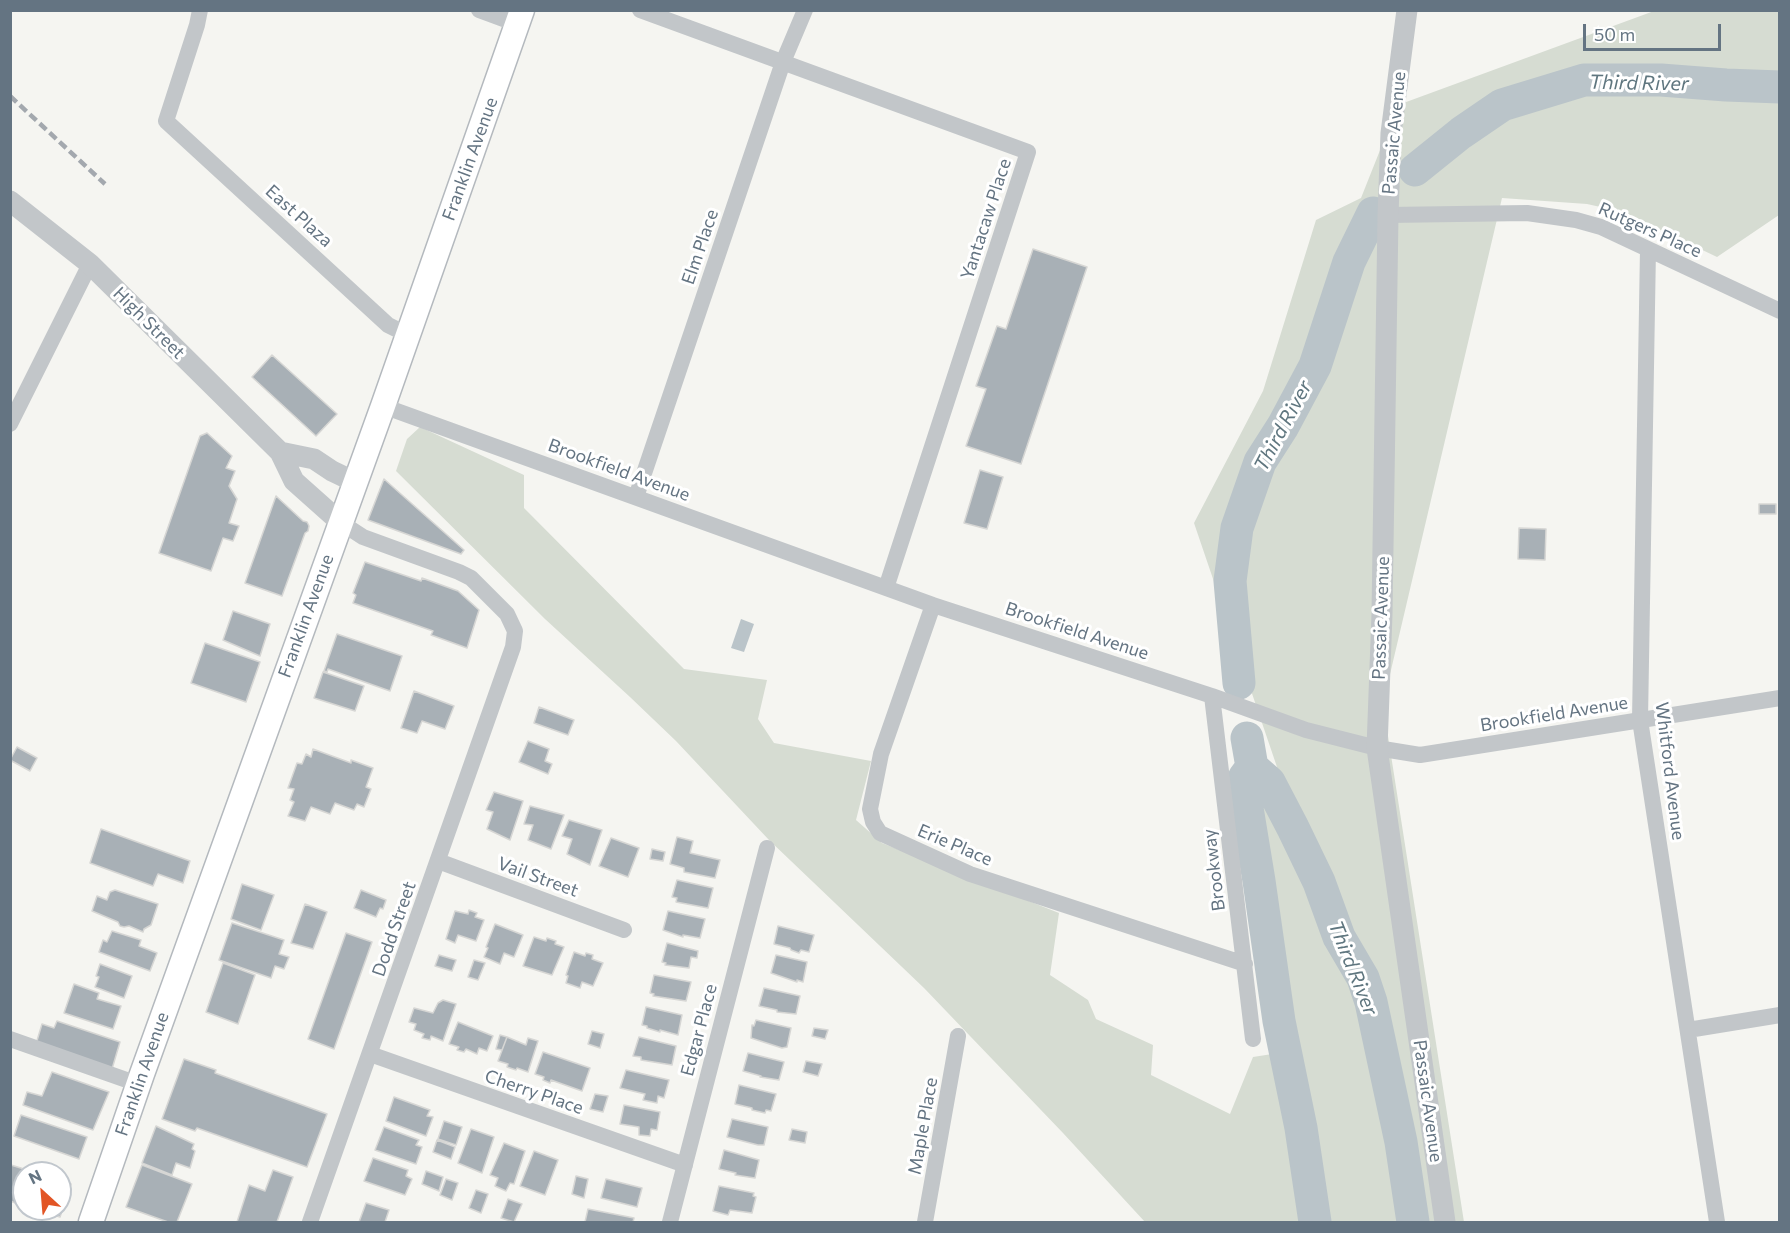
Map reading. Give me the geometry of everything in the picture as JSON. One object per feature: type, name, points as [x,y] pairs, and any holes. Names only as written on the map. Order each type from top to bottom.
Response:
[{"type":"main road","name":"Franklin Avenue","points":[[91,1222],[138,1084],[383,406],[520,17]]},
{"type":"street","name":"East Plaza","points":[[200,10],[166,121],[388,325],[408,334]]},
{"type":"street","points":[[479,10],[520,17]]},
{"type":"street","name":"Yantacaw Place","points":[[640,10],[1028,152],[886,588]]},
{"type":"street","name":"Elm Place","points":[[636,497],[783,62],[805,10]]},
{"type":"street","name":"Passaic Avenue","points":[[1407,10],[1391,133],[1382,614],[1377,748],[1445,1222]]},
{"type":"street","name":"High Street","points":[[10,201],[90,264],[280,452],[294,481],[340,522]]},
{"type":"street","name":"Rutgers Place","points":[[1388,215],[1527,213],[1576,220],[1601,227],[1779,311]]},
{"type":"street","name":"Whitford Avenue","points":[[1648,249],[1640,720],[1717,1222]]},
{"type":"street","points":[[10,424],[90,264]]},
{"type":"street","name":"Brookfield Avenue","points":[[383,406],[933,605],[1212,696],[1306,730],[1377,748],[1420,755],[1779,698]]},
{"type":"street","points":[[280,452],[314,459],[355,482]]},
{"type":"street","name":"Dodd Street","points":[[310,1222],[513,648],[515,631],[507,614],[471,578],[363,537],[340,522]]},
{"type":"street","name":"Erie Place","points":[[933,605],[881,754],[870,809],[873,822],[880,833],[970,874],[1245,964]]},
{"type":"street","name":"Brookway","points":[[1212,696],[1253,1039]]},
{"type":"street","name":"Edgar Place","points":[[670,1222],[767,848]]},
{"type":"street","name":"Vail Street","points":[[438,861],[624,930]]},
{"type":"street","points":[[1688,1030],[1779,1015]]},
{"type":"street","name":"Maple Place","points":[[925,1222],[958,1036]]},
{"type":"street","points":[[10,1039],[138,1084]]},
{"type":"street","name":"Cherry Place","points":[[370,1054],[685,1166]]},
{"type":"shaded area","points":[[1654,11],[1779,11],[1779,215],[1717,257],[1623,212],[1587,204],[1502,198],[1383,704],[1464,1222],[1321,1222],[1248,808],[1246,781],[1248,775],[1277,767],[1194,523],[1263,391],[1316,220],[1361,198],[1398,105]]},
{"type":"shaded area","points":[[420,427],[524,475],[524,508],[684,669],[767,680],[758,719],[774,743],[871,761],[856,820],[882,843],[1059,913],[1050,975],[1088,1000],[1096,1019],[1153,1045],[1151,1075],[1230,1114],[1253,1057],[1285,1052],[1301,1128],[1315,1222],[1145,1222],[924,988],[769,840],[676,741],[545,619],[396,471],[407,439]]},
{"type":"shaded area","points":[[741,619],[754,624],[744,652],[731,648]]},
{"type":"building","points":[[1033,249],[1087,267],[1021,464],[966,446],[986,389],[976,386],[997,326],[1006,329]]},
{"type":"building","points":[[272,355],[337,414],[316,436],[252,377]]},
{"type":"building","points":[[207,433],[232,456],[226,468],[235,471],[229,486],[237,499],[229,523],[239,526],[233,541],[223,538],[211,571],[159,553],[200,436]]},
{"type":"building","points":[[980,470],[1003,477],[987,529],[964,523]]},
{"type":"building","points":[[384,479],[464,550],[461,554],[368,520]]},
{"type":"building","points":[[276,496],[309,526],[282,596],[245,583]]},
{"type":"building","points":[[1759,504],[1776,504],[1776,514],[1759,514]]},
{"type":"building","points":[[1519,528],[1546,529],[1545,560],[1518,559]]},
{"type":"building","points":[[365,562],[458,591],[479,610],[467,648],[431,635],[433,631],[353,603],[356,595],[353,593]]},
{"type":"building","points":[[233,611],[270,624],[260,656],[223,640]]},
{"type":"building","points":[[337,634],[402,656],[390,691],[328,669],[327,672],[324,671]]},
{"type":"building","points":[[205,643],[260,662],[246,702],[191,683]]},
{"type":"building","points":[[323,672],[364,686],[355,711],[314,698]]},
{"type":"building","points":[[414,691],[454,706],[445,729],[422,721],[417,733],[401,728]]},
{"type":"building","points":[[539,707],[574,720],[568,735],[534,723]]},
{"type":"building","points":[[528,741],[549,749],[545,761],[552,764],[548,774],[519,762]]},
{"type":"building","points":[[17,747],[37,758],[30,771],[10,760]]},
{"type":"building","points":[[313,749],[351,763],[351,760],[373,768],[366,787],[371,789],[364,807],[357,804],[354,810],[335,803],[330,814],[311,807],[305,821],[288,816],[294,802],[290,800],[294,789],[288,788],[297,763],[302,764],[306,754],[311,757]]},
{"type":"building","points":[[494,792],[523,801],[510,840],[487,829],[493,812],[486,810]]},
{"type":"building","points":[[530,806],[564,815],[551,849],[528,840],[533,825],[524,824]]},
{"type":"building","points":[[569,820],[602,830],[590,865],[567,854],[572,839],[562,836]]},
{"type":"building","points":[[101,829],[190,861],[183,883],[158,874],[153,886],[90,863]]},
{"type":"building","points":[[677,837],[693,841],[690,853],[720,860],[715,878],[684,872],[684,868],[670,864]]},
{"type":"building","points":[[611,838],[639,848],[628,877],[599,866]]},
{"type":"building","points":[[652,849],[665,852],[663,861],[650,859]]},
{"type":"building","points":[[677,880],[713,888],[708,908],[676,902],[677,898],[672,897]]},
{"type":"building","points":[[242,884],[274,895],[261,930],[231,919]]},
{"type":"building","points":[[115,890],[158,904],[151,925],[143,932],[129,926],[120,926],[118,922],[92,911],[97,896],[107,900],[110,892]]},
{"type":"building","points":[[361,890],[386,900],[383,909],[380,908],[376,917],[354,908]]},
{"type":"building","points":[[305,904],[327,912],[313,949],[291,943]]},
{"type":"building","points":[[469,910],[477,913],[475,917],[484,920],[476,941],[458,935],[455,943],[446,939],[455,911],[468,914]]},
{"type":"building","points":[[668,911],[705,919],[700,938],[683,935],[683,937],[663,930]]},
{"type":"building","points":[[232,923],[284,940],[279,954],[289,957],[284,969],[275,966],[271,978],[219,960]]},
{"type":"building","points":[[495,924],[523,935],[514,957],[504,953],[500,964],[484,957]]},
{"type":"building","points":[[778,926],[814,935],[809,952],[801,950],[799,953],[774,944]]},
{"type":"building","points":[[112,931],[141,940],[139,946],[157,953],[150,971],[99,952],[103,940],[107,942]]},
{"type":"building","points":[[346,933],[372,942],[334,1049],[308,1039]]},
{"type":"building","points":[[534,937],[556,941],[555,944],[564,947],[552,975],[523,966]]},
{"type":"building","points":[[667,943],[698,951],[697,958],[691,957],[689,968],[665,965],[666,963],[662,962]]},
{"type":"building","points":[[574,952],[585,956],[586,953],[593,955],[592,959],[603,963],[593,986],[582,982],[580,988],[566,983],[568,976],[566,975]]},
{"type":"building","points":[[439,955],[456,960],[452,971],[435,966]]},
{"type":"building","points":[[776,955],[807,962],[803,982],[771,973]]},
{"type":"building","points":[[474,960],[485,963],[478,980],[468,977]]},
{"type":"building","points":[[223,963],[255,975],[238,1024],[206,1012]]},
{"type":"building","points":[[100,964],[132,976],[124,998],[95,987]]},
{"type":"building","points":[[654,975],[691,982],[686,1001],[653,996],[654,994],[650,993]]},
{"type":"building","points":[[74,984],[99,993],[97,999],[121,1006],[113,1029],[64,1013]]},
{"type":"building","points":[[764,988],[800,996],[796,1014],[777,1012],[777,1010],[759,1006]]},
{"type":"building","points":[[443,1000],[456,1004],[443,1041],[431,1036],[430,1040],[422,1038],[424,1034],[414,1030],[416,1024],[409,1022],[414,1008],[433,1013],[438,1003]]},
{"type":"building","points":[[646,1007],[682,1015],[678,1035],[660,1030],[660,1032],[642,1025]]},
{"type":"building","points":[[756,1020],[791,1028],[787,1047],[782,1048],[751,1038],[752,1025],[754,1026]]},
{"type":"building","points":[[57,1021],[120,1042],[112,1069],[36,1044],[42,1024],[54,1028]]},
{"type":"building","points":[[458,1022],[493,1036],[487,1051],[479,1048],[477,1054],[466,1049],[464,1052],[457,1050],[459,1047],[449,1044]]},
{"type":"building","points":[[814,1028],[828,1030],[825,1039],[812,1036]]},
{"type":"building","points":[[592,1031],[604,1034],[600,1048],[588,1044]]},
{"type":"building","points":[[500,1035],[507,1037],[502,1050],[496,1049]]},
{"type":"building","points":[[507,1037],[526,1045],[528,1038],[538,1041],[528,1072],[507,1067],[508,1064],[498,1061]]},
{"type":"building","points":[[639,1037],[676,1046],[672,1065],[641,1060],[641,1057],[633,1056]]},
{"type":"building","points":[[543,1052],[590,1068],[582,1091],[551,1080],[550,1083],[543,1080],[544,1077],[535,1074]]},
{"type":"building","points":[[748,1053],[784,1062],[779,1080],[743,1071]]},
{"type":"building","points":[[184,1059],[216,1070],[215,1073],[327,1114],[307,1167],[197,1128],[195,1131],[162,1119]]},
{"type":"building","points":[[806,1061],[822,1064],[818,1076],[803,1072]]},
{"type":"building","points":[[626,1070],[669,1080],[664,1098],[658,1096],[657,1103],[643,1100],[645,1094],[620,1088]]},
{"type":"building","points":[[52,1072],[109,1092],[93,1130],[23,1105],[27,1092],[42,1096]]},
{"type":"building","points":[[739,1085],[776,1094],[771,1111],[766,1110],[765,1113],[735,1104]]},
{"type":"building","points":[[595,1094],[608,1096],[603,1112],[590,1109]]},
{"type":"building","points":[[394,1097],[430,1110],[427,1116],[433,1117],[426,1136],[386,1121]]},
{"type":"building","points":[[624,1105],[660,1112],[657,1130],[651,1129],[650,1136],[639,1135],[639,1127],[620,1124]]},
{"type":"building","points":[[21,1115],[87,1137],[79,1159],[14,1136]]},
{"type":"building","points":[[732,1119],[768,1127],[764,1145],[727,1137]]},
{"type":"building","points":[[444,1121],[462,1127],[456,1145],[438,1139]]},
{"type":"building","points":[[156,1126],[194,1144],[192,1149],[195,1151],[190,1168],[176,1163],[172,1175],[142,1163]]},
{"type":"building","points":[[384,1127],[419,1140],[416,1145],[422,1147],[416,1164],[375,1150]]},
{"type":"building","points":[[471,1129],[494,1137],[482,1173],[458,1163]]},
{"type":"building","points":[[792,1129],[807,1132],[805,1143],[789,1140]]},
{"type":"building","points":[[437,1140],[455,1147],[451,1159],[433,1152]]},
{"type":"building","points":[[504,1143],[525,1151],[514,1184],[510,1183],[506,1191],[495,1186],[498,1178],[490,1175]]},
{"type":"building","points":[[724,1150],[759,1160],[755,1178],[735,1175],[736,1173],[719,1169]]},
{"type":"building","points":[[534,1151],[558,1160],[545,1195],[520,1186]]},
{"type":"building","points":[[373,1158],[408,1170],[406,1176],[412,1179],[405,1195],[364,1181]]},
{"type":"building","points":[[11,1165],[12,1202],[10,1201]]},
{"type":"building","points":[[142,1165],[192,1184],[177,1222],[168,1222],[126,1207]]},
{"type":"building","points":[[273,1170],[293,1177],[277,1222],[237,1222],[249,1185],[265,1191]]},
{"type":"building","points":[[426,1171],[443,1177],[439,1191],[422,1184]]},
{"type":"building","points":[[576,1176],[588,1179],[584,1198],[572,1194]]},
{"type":"building","points":[[446,1179],[458,1183],[452,1200],[440,1195]]},
{"type":"building","points":[[606,1179],[642,1188],[637,1207],[601,1198]]},
{"type":"building","points":[[719,1186],[754,1193],[753,1196],[756,1197],[752,1213],[730,1210],[728,1215],[713,1211]]},
{"type":"building","points":[[476,1190],[488,1194],[481,1213],[469,1208]]},
{"type":"building","points":[[508,1199],[522,1204],[514,1222],[501,1218]]},
{"type":"building","points":[[366,1203],[389,1210],[385,1222],[359,1222]]},
{"type":"building","points":[[588,1209],[634,1218],[633,1222],[585,1222]]},
{"type":"waterway","name":"Third River","points":[[1415,170],[1461,133],[1502,105],[1584,80],[1661,80],[1780,87]]},
{"type":"waterway","name":"Third River","points":[[1239,683],[1230,581],[1237,528],[1260,462],[1283,426],[1315,366],[1349,262],[1373,213]]},
{"type":"waterway","name":"Third River","points":[[1247,738],[1252,767],[1269,782],[1319,882],[1339,937],[1363,978],[1371,1002],[1401,1142],[1413,1222]]},
{"type":"waterway","name":"Third River","points":[[1252,767],[1244,778],[1247,808],[1279,1021],[1301,1128],[1315,1222]]},
{"type":"railway","points":[[10,96],[105,184]]}]
